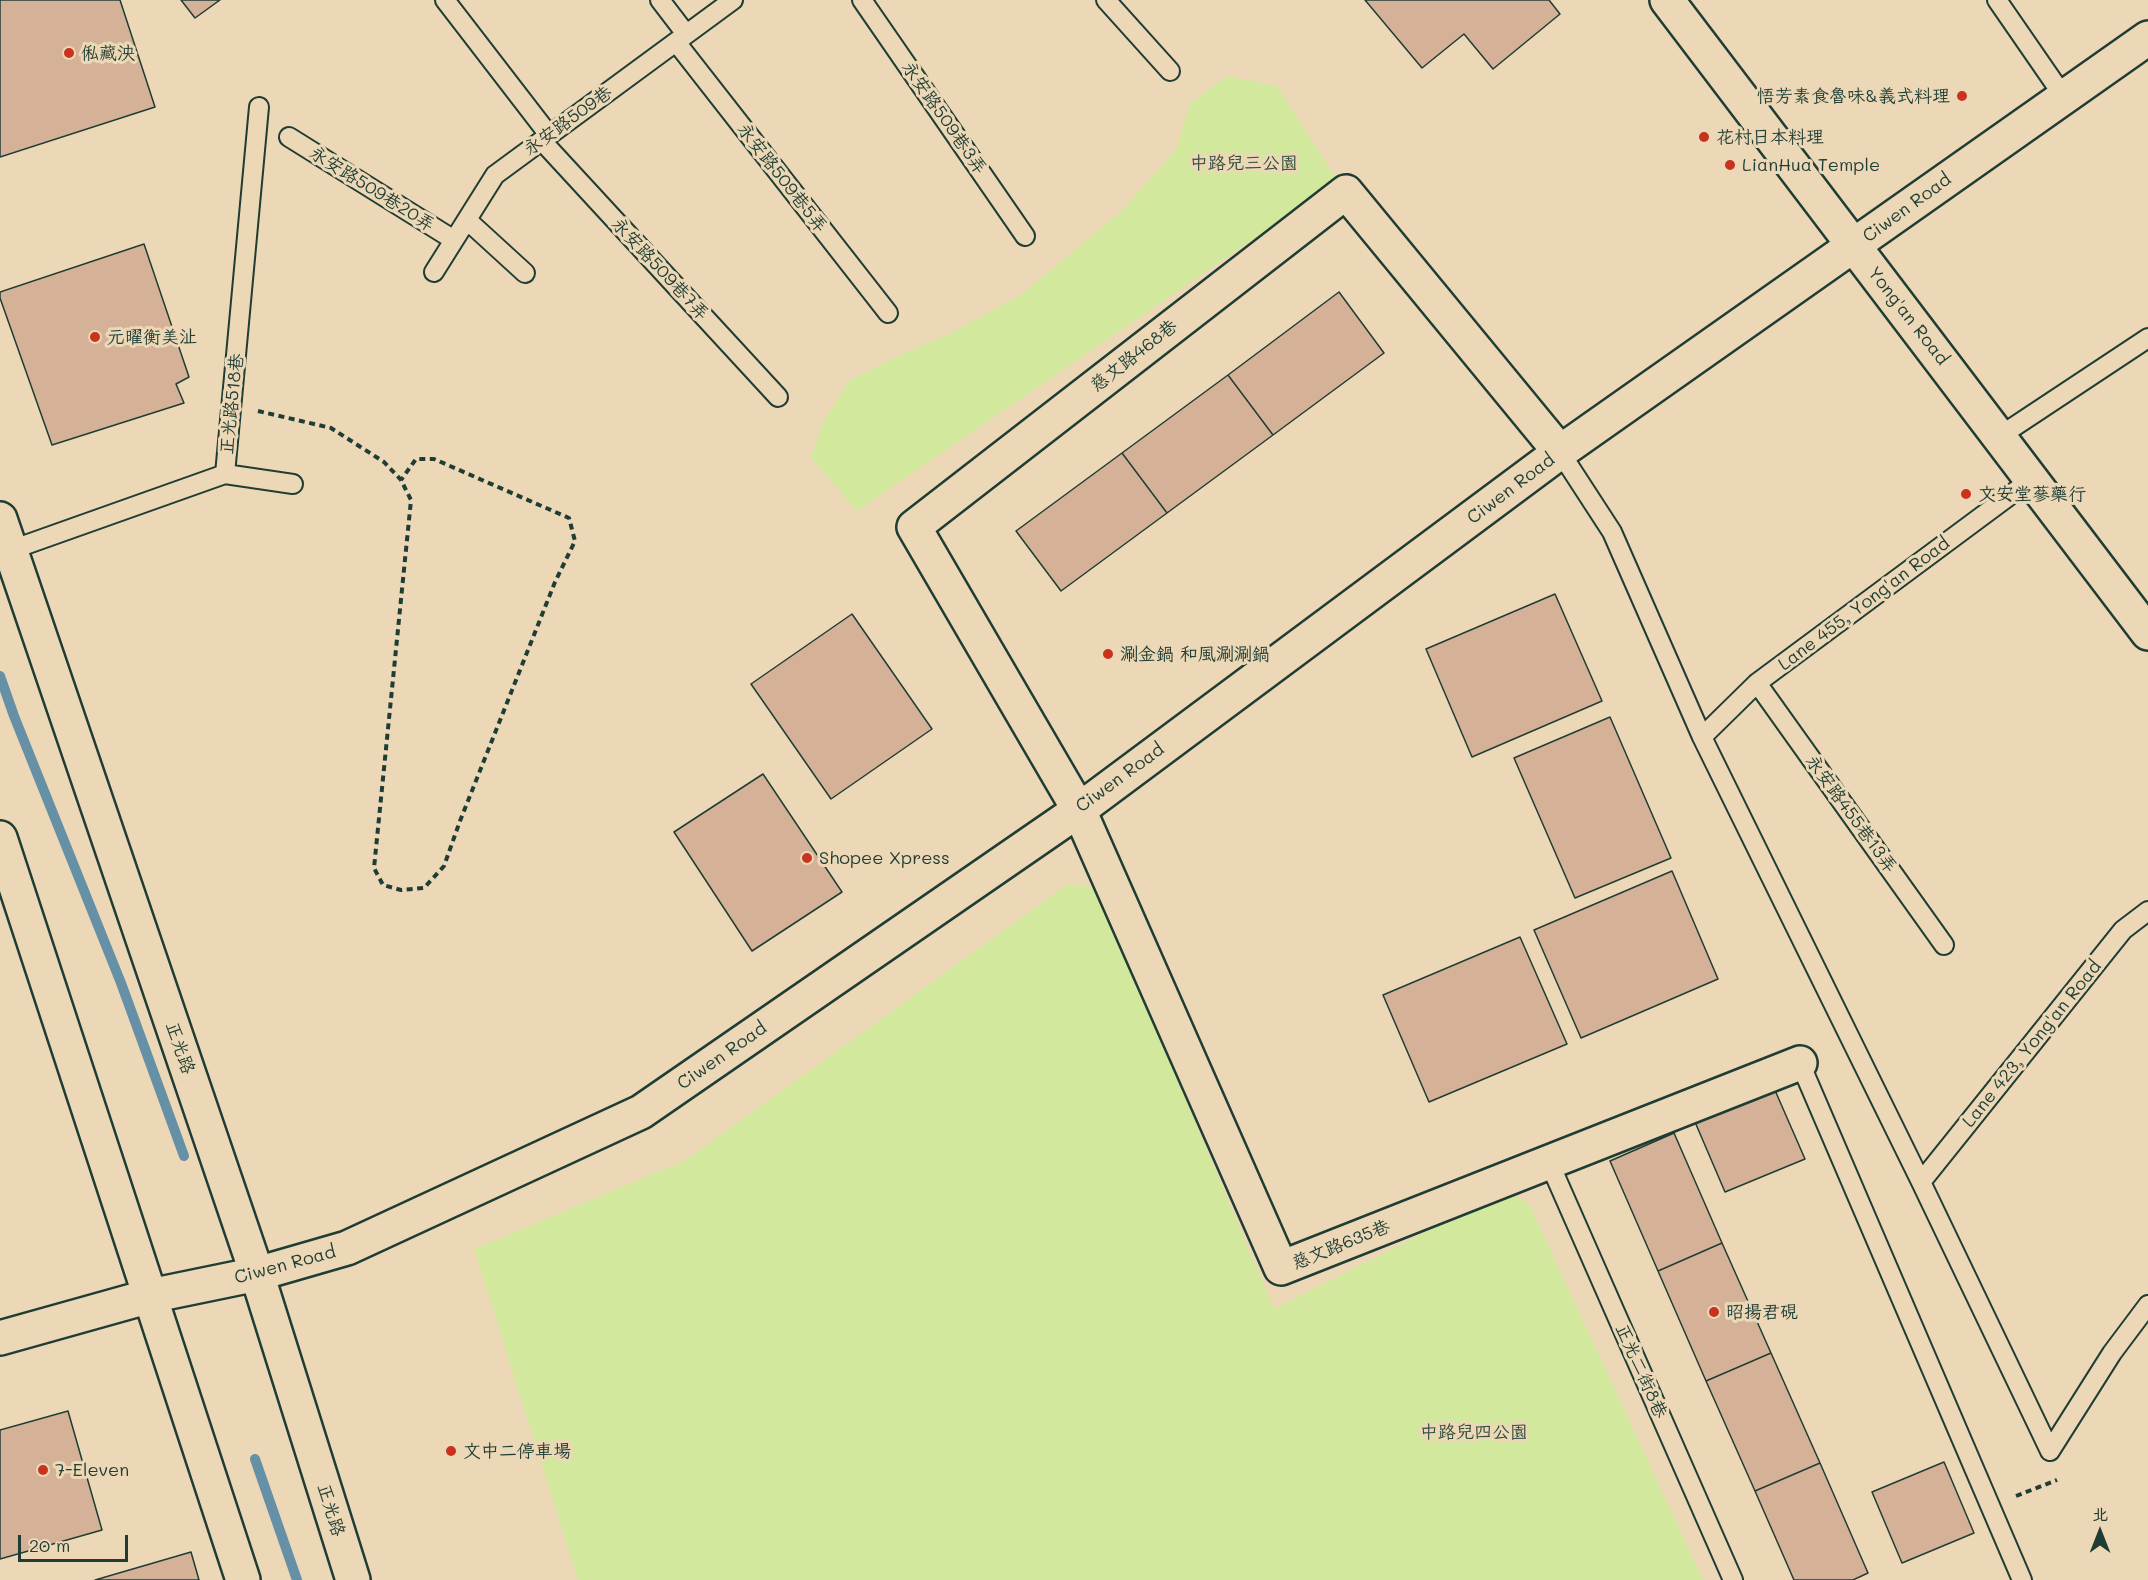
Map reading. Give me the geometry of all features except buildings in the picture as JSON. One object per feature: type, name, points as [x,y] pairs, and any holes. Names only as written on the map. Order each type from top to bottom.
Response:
[{"type":"street","name":"Yong'an Road","points":[[1666,0],[2148,633]]},
{"type":"street","name":"Ciwen Road","points":[[0,1338],[150,1296],[257,1274],[347,1248],[640,1112],[1079,810],[1560,452],[2148,38]]},
{"type":"street","name":"慈文路468巷","points":[[1079,810],[914,527],[1346,192],[1560,452]]},
{"type":"street","name":"正光路","points":[[0,519],[257,1274],[353,1580]]},
{"type":"street","name":"慈文路635巷","points":[[1079,810],[1281,1268],[1800,1063]]},
{"type":"street","points":[[0,838],[243,1580]]},
{"type":"lane","name":"永安路509巷7弄","points":[[445,0],[545,138],[778,397]]},
{"type":"lane","name":"永安路509巷5弄","points":[[660,0],[681,38],[888,313]]},
{"type":"lane","name":"永安路509巷","points":[[434,272],[495,175],[733,0]]},
{"type":"lane","name":"永安路509巷3弄","points":[[862,0],[1025,236]]},
{"type":"lane","points":[[1106,0],[1170,72]]},
{"type":"lane","points":[[1997,0],[2064,96]]},
{"type":"lane","name":"正光路518巷","points":[[11,550],[225,474],[259,108]]},
{"type":"lane","name":"永安路509巷20弄","points":[[289,137],[454,240]]},
{"type":"lane","points":[[466,220],[525,273]]},
{"type":"lane","points":[[2000,436],[2148,338]]},
{"type":"lane","points":[[1560,452],[1612,532],[1702,737],[1921,1182],[2050,1451]]},
{"type":"lane","points":[[225,474],[293,484]]},
{"type":"lane","name":"Lane 455, Yong'an Road","points":[[1702,737],[1757,683],[2032,479]]},
{"type":"lane","name":"永安路455巷13弄","points":[[1757,683],[1944,945]]},
{"type":"lane","name":"Lane 423, Yong'an Road","points":[[1921,1182],[2123,930],[2148,911]]},
{"type":"lane","points":[[1800,1063],[2022,1580]]},
{"type":"lane","name":"正光二街8巷","points":[[1549,1162],[1733,1580]]},
{"type":"lane","points":[[2050,1451],[2112,1353],[2148,1305]]},
{"type":"path","points":[[233,405],[331,428],[384,462],[401,480],[411,500],[374,868],[383,885],[401,890],[424,888],[444,866],[555,582],[575,541],[569,518],[434,459],[416,459],[401,480]]},
{"type":"path","points":[[1990,1506],[2061,1479],[2050,1451]]},
{"type":"green space","name":"中路兒三公園","points":[[1228,76],[1277,86],[1338,181],[857,511],[811,458],[823,422],[850,380],[951,333],[1022,294],[1120,212],[1176,150],[1190,103]]},
{"type":"green space","name":"中路兒四公園","points":[[1068,884],[1096,888],[1274,1309],[1507,1191],[1529,1204],[1703,1580],[578,1580],[474,1249],[686,1160]]},
{"type":"waterway","points":[[0,676],[121,983],[184,1156]]},
{"type":"waterway","points":[[255,1459],[297,1580]]},
{"type":"place","name":"俬藏泱","points":[[69,53]]},
{"type":"place","name":"悟芳素食魯味&義式料理","points":[[1962,96]]},
{"type":"place","name":"花村日本料理","points":[[1704,137]]},
{"type":"place","name":"LianHua Temple","points":[[1730,165]]},
{"type":"place","name":"元曜衡美沚","points":[[95,337]]},
{"type":"place","name":"文安堂蔘藥行","points":[[1966,494]]},
{"type":"place","name":"涮金鍋 和風涮涮鍋","points":[[1108,654]]},
{"type":"place","name":"Shopee Xpress","points":[[807,858]]},
{"type":"place","name":"昭揚君硯","points":[[1714,1312]]},
{"type":"place","name":"文中二停車場","points":[[451,1451]]},
{"type":"place","name":"7-Eleven","points":[[43,1470]]}]
